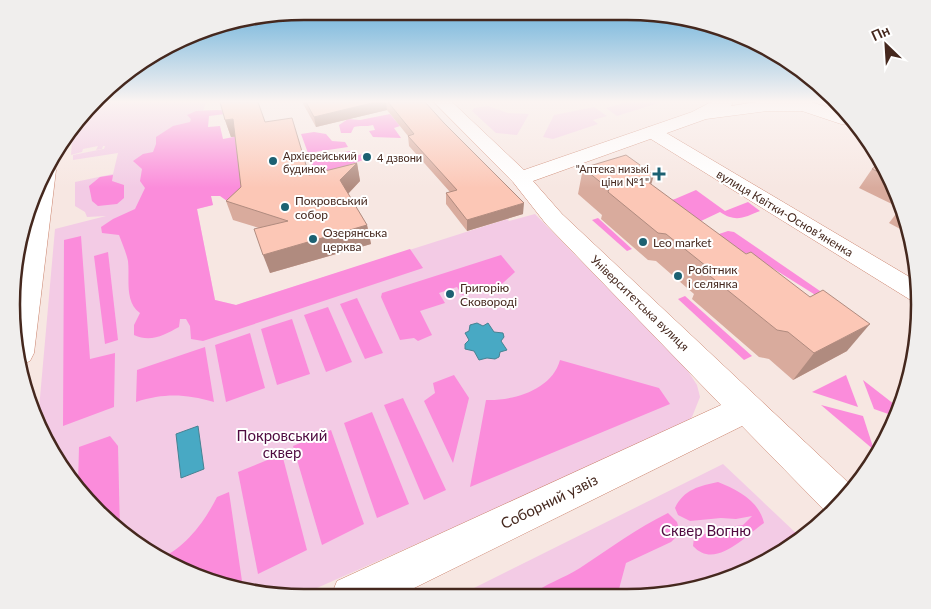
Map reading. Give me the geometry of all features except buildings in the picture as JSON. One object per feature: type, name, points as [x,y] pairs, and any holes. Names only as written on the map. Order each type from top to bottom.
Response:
[{"type":"street","name":"Університетська вулиця","points":[[471,130],[520,178],[554,219],[836,496]]},
{"type":"street","points":[[520,178],[655,130]]},
{"type":"street","name":"вулиця Квітки-Основ’яненка","points":[[652,132],[910,288]]},
{"type":"street","points":[[22,336],[42,195]]},
{"type":"street","name":"Соборний узвіз","points":[[367,589],[746,408]]},
{"type":"green space","name":"Покровський сквер","points":[[79,130],[200,130],[204,167],[213,205],[197,209],[215,300],[236,305],[507,219],[509,221],[535,214],[686,368],[697,385],[700,397],[692,417],[686,424],[654,439],[315,589],[267,587],[249,584],[213,574],[179,560],[146,541],[103,506],[68,463],[49,430],[39,406],[55,229],[106,216],[87,217],[85,212],[75,206],[75,182],[113,174],[118,153],[73,160],[73,155],[104,149],[105,146],[102,149],[96,150],[98,146],[83,149],[82,152],[71,155],[72,141]]},
{"type":"green space","points":[[493,130],[520,130],[517,135],[496,133]]},
{"type":"green space","points":[[546,130],[579,130],[553,139],[543,137]]},
{"type":"green space","name":"Сквер Вогню","points":[[723,464],[796,533],[752,560],[718,574],[682,584],[626,589],[472,589]]},
{"type":"shaded area","points":[[166,130],[221,130],[223,139],[266,131],[246,192],[227,201],[220,196],[211,196],[213,205],[197,209],[215,300],[236,305],[410,249],[423,268],[203,341],[191,339],[190,326],[186,319],[180,319],[179,327],[157,337],[146,338],[134,335],[134,325],[140,313],[132,303],[130,296],[126,254],[119,235],[102,233],[101,227],[135,209],[145,188],[140,181],[142,169],[133,161],[143,154],[153,152],[156,137]]},
{"type":"shaded area","points":[[340,130],[352,130],[351,133],[341,133]]},
{"type":"shaded area","points":[[396,130],[401,138],[373,137],[369,131]]},
{"type":"shaded area","points":[[314,132],[326,134],[332,141],[345,142],[348,147],[308,153],[301,134]]},
{"type":"shaded area","points":[[350,151],[354,156],[363,154],[366,159],[316,176],[310,158]]},
{"type":"shaded area","points":[[113,175],[112,181],[124,185],[124,198],[117,204],[98,206],[92,201],[89,186],[100,177]]},
{"type":"shaded area","points":[[696,190],[725,211],[748,202],[760,211],[740,218],[731,217],[720,212],[685,226],[660,203]]},
{"type":"shaded area","points":[[598,218],[632,249],[627,251],[592,220]]},
{"type":"shaded area","points":[[728,231],[734,232],[839,304],[825,301],[750,254],[739,252],[716,235]]},
{"type":"shaded area","points":[[81,236],[90,359],[115,353],[114,407],[63,426],[64,240]]},
{"type":"shaded area","points":[[108,252],[118,340],[105,344],[94,256]]},
{"type":"shaded area","points":[[501,255],[515,272],[491,294],[476,291],[462,295],[457,287],[439,293],[445,303],[420,311],[432,335],[418,341],[414,338],[400,340],[381,297],[382,293]]},
{"type":"shaded area","points":[[685,296],[752,356],[744,360],[678,299]]},
{"type":"shaded area","points":[[357,298],[383,353],[365,359],[340,304]]},
{"type":"shaded area","points":[[328,307],[352,362],[326,372],[304,315]]},
{"type":"shaded area","points":[[292,319],[310,374],[277,385],[261,329]]},
{"type":"shaded area","points":[[250,333],[265,388],[226,402],[215,345]]},
{"type":"shaded area","points":[[205,347],[214,402],[194,397],[166,396],[136,402],[137,370]]},
{"type":"shaded area","points":[[560,360],[659,388],[670,404],[470,487],[486,400],[519,396],[530,392],[549,379],[556,370]]},
{"type":"shaded area","points":[[454,375],[469,398],[453,463],[424,401],[435,393],[433,383]]},
{"type":"shaded area","points":[[846,375],[858,407],[812,392]]},
{"type":"shaded area","points":[[863,380],[893,403],[889,414],[874,409]]},
{"type":"shaded area","points":[[403,398],[446,490],[424,500],[384,405]]},
{"type":"shaded area","points":[[821,405],[863,416],[872,448]]},
{"type":"shaded area","points":[[372,412],[409,504],[377,518],[344,423]]},
{"type":"shaded area","points":[[331,430],[364,524],[322,545],[293,446]]},
{"type":"shaded area","points":[[110,436],[118,446],[120,520],[103,506],[78,477],[79,447]]},
{"type":"shaded area","points":[[282,454],[307,550],[258,574],[238,472]]},
{"type":"shaded area","points":[[718,482],[753,502],[758,508],[764,523],[729,549],[711,554],[702,552],[693,546],[694,538],[721,528],[743,525],[752,516],[736,519],[721,518],[690,521],[678,515],[675,508],[688,492]]},
{"type":"shaded area","points":[[229,492],[242,581],[241,582],[213,574],[168,554],[187,540],[201,524],[217,497]]},
{"type":"shaded area","points":[[668,513],[677,522],[680,533],[671,542],[626,563],[619,589],[541,589],[574,572]]},
{"type":"shaded area","points":[[795,532],[796,533],[785,541],[775,547]]},
{"type":"water","points":[[477,323],[483,326],[488,323],[494,332],[503,333],[504,337],[501,341],[507,350],[500,352],[499,357],[479,360],[474,351],[465,349],[465,344],[469,340],[465,333],[469,331],[470,325]]},
{"type":"water","points":[[198,426],[204,469],[181,478],[176,434]]},
{"type":"place","name":"4 дзвони","points":[[367,157]]},
{"type":"place","name":"Архієрейський будинок","points":[[273,161]]},
{"type":"place","name":"\"Аптека низькі ціни №1\"","points":[[659,174]]},
{"type":"place","name":"Покровський собор","points":[[285,207]]},
{"type":"place","name":"Озерянська церква","points":[[313,239]]},
{"type":"place","name":"Leo market","points":[[643,242]]},
{"type":"place","name":"Робітник і селянка","points":[[678,276]]},
{"type":"place","name":"Григорiю Сковороді","points":[[450,294]]}]
